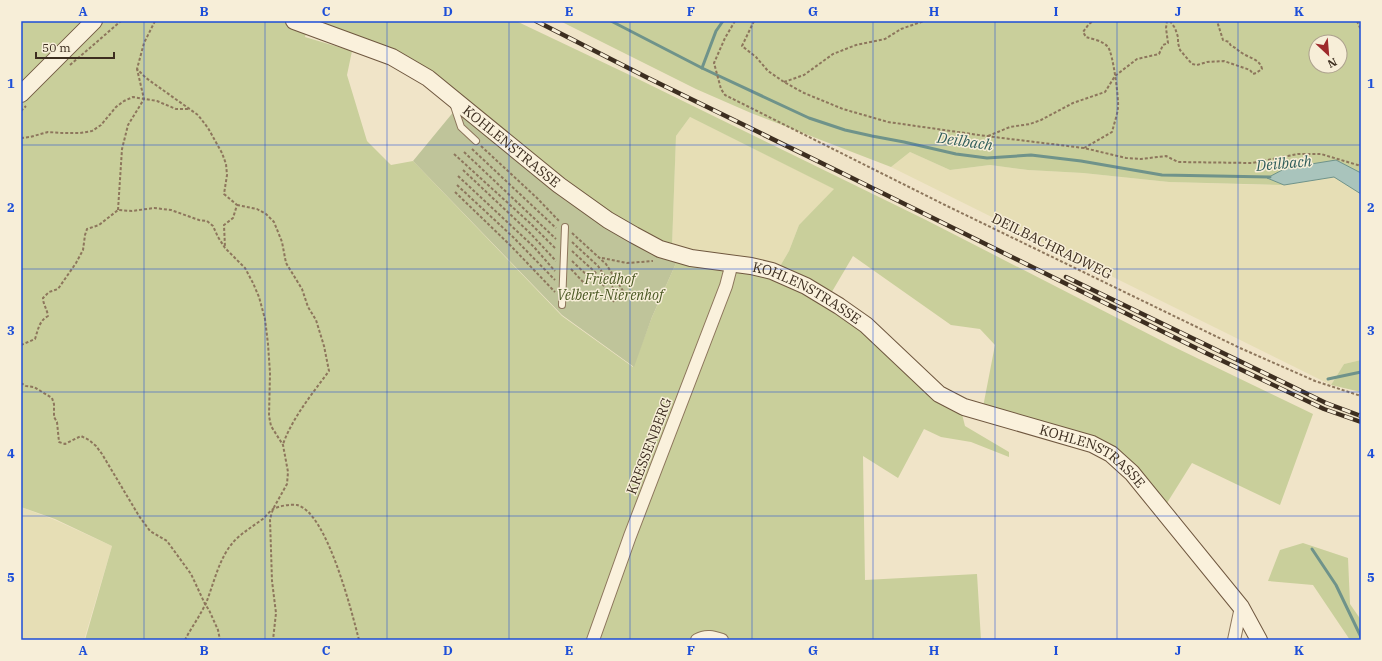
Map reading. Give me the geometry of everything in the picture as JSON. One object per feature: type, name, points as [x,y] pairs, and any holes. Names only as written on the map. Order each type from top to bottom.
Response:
[{"type":"main road","points":[[24,100],[94,21]]},
{"type":"main road","name":"KOHLENSTRASSE","points":[[294,21],[392,57],[428,78],[559,185],[615,224],[660,249],[691,258],[752,266],[772,271],[806,286],[839,306],[866,325],[939,394],[964,407],[1092,444],[1111,454],[1132,473],[1241,607],[1259,640]]},
{"type":"street","name":"KRESSENBERG","points":[[593,640],[630,536],[726,286],[732,263]]},
{"type":"street","points":[[1234,640],[1241,607]]},
{"type":"street","points":[[697,640],[703,636],[722,640]]},
{"type":"lane","points":[[451,96],[460,127],[476,141]]},
{"type":"lane","points":[[562,303],[565,227]]},
{"type":"path","points":[[70,65],[121,21]]},
{"type":"path","points":[[118,210],[122,149],[128,125],[144,99],[137,69],[144,43],[155,21]]},
{"type":"path","name":"DEILBACHRADWEG","points":[[735,21],[725,38],[715,60],[714,66],[722,92],[725,95],[945,205],[1240,348],[1315,381],[1361,396]]},
{"type":"path","points":[[754,21],[742,46],[756,57],[768,71],[804,93],[843,109],[888,122],[1084,148],[1126,158],[1141,159],[1166,156],[1178,162],[1252,163],[1298,154],[1321,154],[1361,166]]},
{"type":"path","points":[[784,82],[804,75],[833,54],[856,45],[885,39],[901,29],[924,21]]},
{"type":"path","points":[[1084,148],[1112,132],[1118,106],[1112,55],[1109,48],[1104,44],[1086,37],[1083,32],[1093,21]]},
{"type":"path","points":[[986,136],[1010,127],[1030,124],[1041,120],[1073,102],[1105,92],[1115,76],[1137,60],[1159,54],[1163,45],[1168,43],[1166,28],[1167,21]]},
{"type":"path","points":[[1170,21],[1175,28],[1180,50],[1192,64],[1197,65],[1207,62],[1224,61],[1250,70],[1253,74],[1260,71],[1262,69],[1261,65],[1254,58],[1241,53],[1237,48],[1231,46],[1229,42],[1223,40],[1217,21]]},
{"type":"path","points":[[1357,21],[1361,30]]},
{"type":"path","points":[[137,69],[146,78],[198,115],[222,153],[226,164],[227,175],[224,194],[237,205],[257,209],[266,214],[274,222],[282,242],[286,263],[302,289],[308,307],[316,320],[329,370],[304,403],[287,434],[283,445]]},
{"type":"path","points":[[21,138],[48,132],[80,133],[92,131],[102,125],[116,107],[133,97],[157,101],[176,109],[190,108]]},
{"type":"path","points":[[21,111],[24,100]]},
{"type":"path","points":[[476,141],[537,198],[565,227],[600,258],[616,278],[625,294]]},
{"type":"path","points":[[472,149],[598,266],[621,300]]},
{"type":"path","points":[[464,152],[562,244],[595,272],[614,302]]},
{"type":"path","points":[[454,154],[564,256],[567,256],[590,278]]},
{"type":"path","points":[[463,170],[530,233],[558,262],[564,266],[566,265],[584,283]]},
{"type":"path","points":[[458,176],[534,247],[563,279]]},
{"type":"path","points":[[457,186],[513,237],[562,288]]},
{"type":"path","points":[[455,192],[521,255],[562,303]]},
{"type":"path","points":[[225,248],[224,225],[232,218],[237,205]]},
{"type":"path","points":[[21,345],[34,340],[39,325],[44,318],[48,316],[43,298],[50,292],[58,289],[76,263],[83,250],[87,229],[99,225],[118,210],[132,212],[154,208],[171,210],[198,220],[207,221],[213,226],[225,248],[246,268],[259,298],[265,319],[270,372],[270,426],[283,445],[288,472],[287,484],[273,510],[270,519],[272,581],[276,613],[273,640]]},
{"type":"path","points":[[600,258],[627,263],[654,261]]},
{"type":"path","points":[[21,383],[26,386],[34,387],[52,398],[54,404],[54,417],[57,422],[58,442],[65,444],[81,436],[96,446],[139,516],[150,531],[167,541],[191,574],[218,630],[220,640]]},
{"type":"path","points":[[185,640],[205,604],[227,550],[246,530],[273,510],[290,505],[297,505],[304,509],[318,525],[337,566],[346,592],[359,640]]},
{"type":"shaded area","points":[[690,117],[835,189],[799,225],[789,251],[779,268],[672,246],[676,136]]},
{"type":"shaded area","points":[[910,152],[950,170],[990,165],[1028,170],[1083,173],[1169,182],[1268,185],[1284,185],[1334,177],[1361,194],[1361,360],[1344,364],[1331,385],[891,167]]},
{"type":"shaded area","points":[[21,507],[55,520],[112,546],[84,640],[21,640]]},
{"type":"green space","points":[[21,21],[310,21],[305,37],[352,51],[347,75],[367,141],[391,165],[413,161],[562,316],[633,367],[652,317],[677,261],[726,270],[590,640],[85,640],[112,546],[55,519],[21,507]]},
{"type":"green space","points":[[314,21],[516,21],[926,220],[1170,345],[1313,414],[1280,505],[1192,463],[1167,503],[1114,448],[983,407],[995,345],[980,329],[951,325],[853,256],[830,295],[779,268],[789,251],[799,225],[834,189],[690,117],[676,136],[672,246],[618,218],[532,154],[437,77]]},
{"type":"green space","points":[[560,21],[1361,21],[1361,174],[1268,178],[1284,185],[1169,182],[1083,173],[1028,170],[990,165],[950,170],[910,152],[891,167],[751,113],[696,89]]},
{"type":"green space","name":"Friedhof Velbert-Nierenhof","points":[[455,110],[565,200],[599,222],[677,261],[652,317],[634,367],[562,315],[413,161]]},
{"type":"green space","points":[[737,271],[769,277],[803,291],[847,317],[961,410],[965,426],[1009,452],[1009,457],[971,442],[941,437],[924,429],[898,478],[863,456],[865,580],[977,574],[981,640],[596,640],[730,279]]},
{"type":"green space","points":[[1361,360],[1361,392],[1331,385],[1344,364]]},
{"type":"green space","points":[[1303,543],[1348,558],[1350,604],[1361,620],[1361,640],[1350,640],[1313,585],[1268,581],[1280,550]]},
{"type":"water","points":[[1336,160],[1361,173],[1361,194],[1334,177],[1284,185],[1267,178],[1286,168]]},
{"type":"waterway","name":"Deilbach","points":[[611,21],[702,68],[809,118],[845,130],[956,154],[987,158],[1031,155],[1081,161],[1162,175],[1270,177]]},
{"type":"waterway","points":[[702,68],[716,31],[723,21]]},
{"type":"waterway","points":[[1328,379],[1361,372]]},
{"type":"waterway","points":[[1312,549],[1336,585],[1361,637]]},
{"type":"railway","points":[[536,21],[648,78],[1206,353],[1324,409],[1361,422]]},
{"type":"railway","points":[[1066,277],[1326,403],[1361,416]]}]
